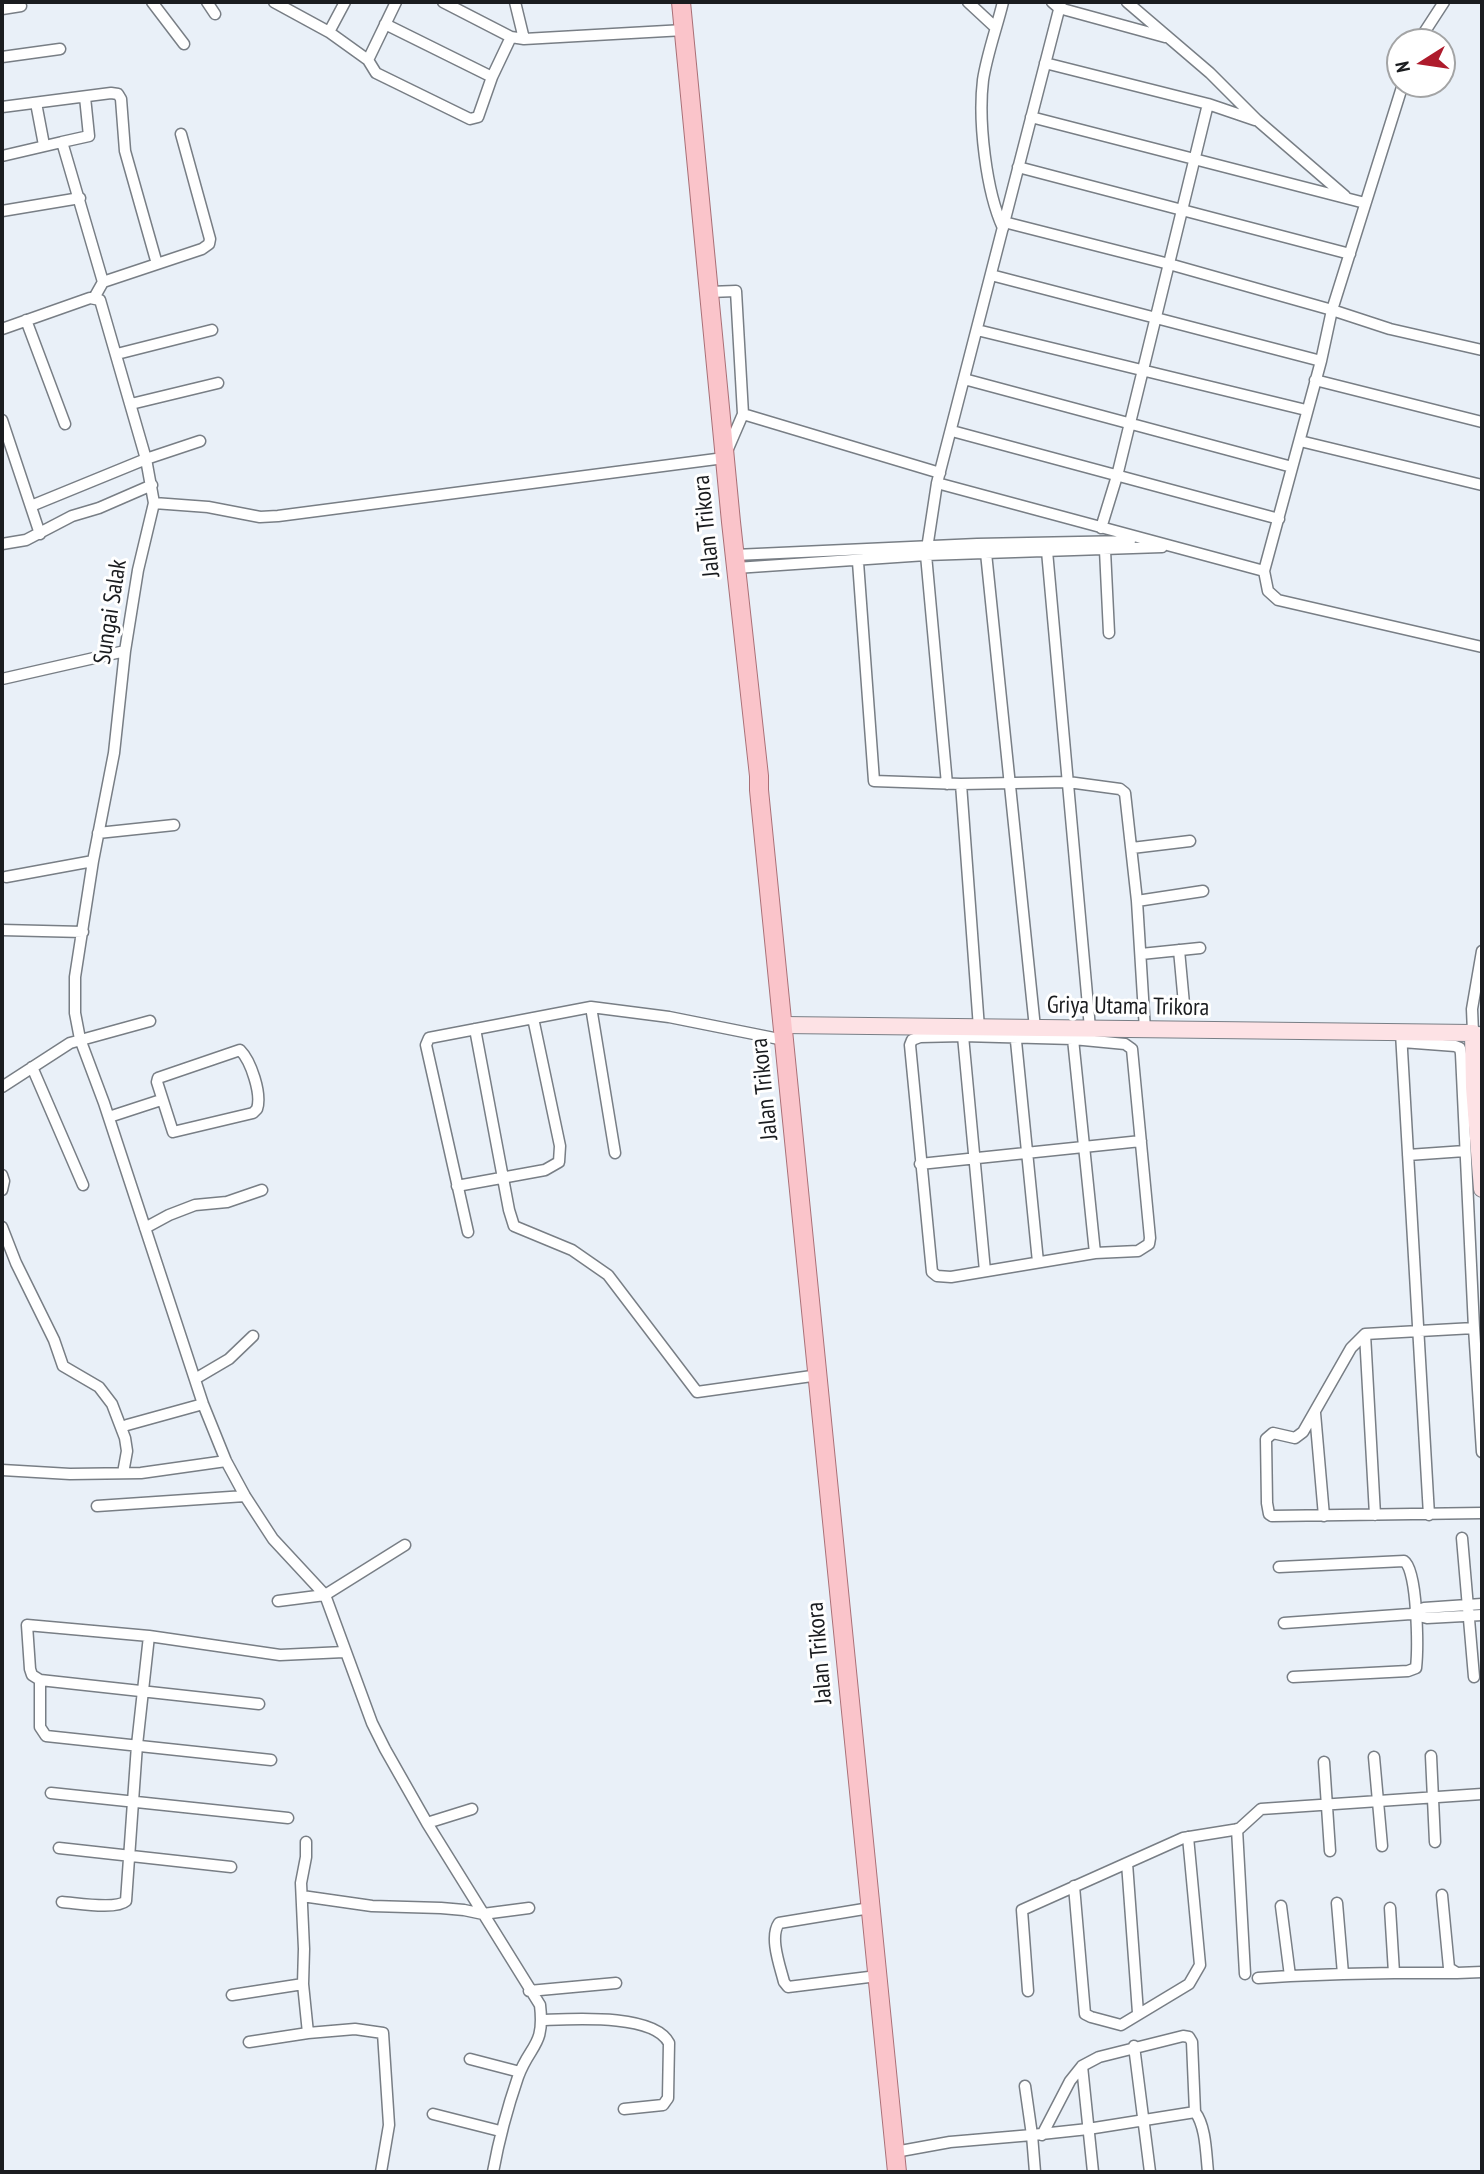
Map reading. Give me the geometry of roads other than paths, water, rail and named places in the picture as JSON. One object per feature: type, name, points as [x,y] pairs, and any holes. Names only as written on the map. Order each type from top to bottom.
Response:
[{"type":"main road","name":"Jalan Trikora","points":[[681,2],[724,458],[897,2172]]},
{"type":"street","points":[[152,2],[184,44]]},
{"type":"street","points":[[207,2],[215,14]]},
{"type":"street","points":[[274,2],[292,7],[329,32],[368,60],[376,73],[470,119],[478,117],[492,77],[511,37]]},
{"type":"street","points":[[329,32],[345,2]]},
{"type":"street","points":[[368,60],[396,2]]},
{"type":"street","points":[[443,2],[511,37],[524,39],[684,30]]},
{"type":"street","points":[[515,2],[524,39]]},
{"type":"street","points":[[968,2],[996,28]]},
{"type":"street","points":[[1003,2],[982,94],[986,165],[994,209],[1004,225],[1169,264],[1390,329],[1482,350]]},
{"type":"street","points":[[1127,2],[1210,73],[1257,120],[1347,198]]},
{"type":"street","points":[[1427,28],[1444,2]]},
{"type":"street","points":[[947,784],[926,551],[938,478],[1045,63],[1057,4],[1169,37]]},
{"type":"street","points":[[2,9],[21,6]]},
{"type":"street","points":[[385,24],[492,77]]},
{"type":"street","points":[[2,57],[60,49]]},
{"type":"street","points":[[1045,63],[1208,104],[1257,120]]},
{"type":"street","points":[[2,107],[114,93],[121,99],[125,151],[157,264]]},
{"type":"street","points":[[2,156],[89,135],[85,97]]},
{"type":"street","points":[[1399,98],[1332,310],[1300,441],[1264,570],[1268,591],[1278,600],[1482,648]]},
{"type":"street","points":[[36,103],[44,145]]},
{"type":"street","points":[[1101,528],[1117,476],[1208,104]]},
{"type":"street","points":[[1031,117],[1365,203]]},
{"type":"street","points":[[2,329],[94,298],[103,282],[202,249],[209,244],[210,239],[181,134]]},
{"type":"street","points":[[62,142],[103,282]]},
{"type":"street","points":[[1018,167],[1350,254]]},
{"type":"street","points":[[2,211],[80,198]]},
{"type":"street","points":[[991,275],[1321,360]]},
{"type":"street","points":[[154,503],[208,507],[260,517],[278,516],[724,458],[743,414],[736,291],[709,292]]},
{"type":"street","name":"Sungai Salak","points":[[94,298],[100,300],[103,306],[146,459],[154,503],[138,570],[125,651],[114,752],[75,977],[75,1013],[80,1039],[109,1117],[203,1404],[226,1461],[244,1496],[273,1539],[325,1595]]},
{"type":"street","points":[[26,320],[65,424]]},
{"type":"street","points":[[117,354],[212,330]]},
{"type":"street","points":[[977,330],[1306,410]]},
{"type":"street","points":[[964,379],[1292,467]]},
{"type":"street","points":[[1315,380],[1482,422]]},
{"type":"street","points":[[131,404],[218,383]]},
{"type":"street","points":[[743,414],[1101,528],[1264,570]]},
{"type":"street","points":[[2,420],[40,534]]},
{"type":"street","points":[[952,430],[1279,519]]},
{"type":"street","points":[[31,506],[146,459],[200,441]]},
{"type":"street","points":[[1300,441],[1482,485]]},
{"type":"street","points":[[2,544],[26,540],[72,516],[99,508],[152,485]]},
{"type":"street","points":[[735,561],[1097,540],[1154,541]]},
{"type":"street","points":[[735,561],[858,562],[926,551],[1179,547]]},
{"type":"street","points":[[1105,550],[1109,633]]},
{"type":"street","points":[[1046,551],[1090,1028]]},
{"type":"street","points":[[986,552],[1035,1028]]},
{"type":"street","points":[[858,562],[874,781],[947,784],[1068,782],[1123,791],[1128,804],[1138,901],[1145,1030]]},
{"type":"street","points":[[2,679],[125,651]]},
{"type":"street","points":[[961,784],[979,1028]]},
{"type":"street","points":[[98,833],[174,825]]},
{"type":"street","points":[[1132,848],[1190,841]]},
{"type":"street","points":[[6,877],[93,861]]},
{"type":"street","points":[[1138,901],[1203,891]]},
{"type":"street","points":[[2,930],[83,932]]},
{"type":"street","points":[[1141,954],[1200,948]]},
{"type":"street","points":[[1173,1004],[1184,1004],[1179,950]]},
{"type":"street","points":[[1482,951],[1472,1009],[1477,1033],[1482,1189]]},
{"type":"street","points":[[468,1232],[425,1043],[429,1038],[591,1007],[784,1032]]},
{"type":"street","points":[[591,1007],[615,1153]]},
{"type":"street","points":[[457,1186],[545,1170],[557,1165],[561,1157],[533,1018]]},
{"type":"street","points":[[3,1082],[80,1039],[150,1021]]},
{"type":"street","name":"Griya Utama Trikora","points":[[784,1032],[979,1028],[1016,1033],[1035,1028],[1090,1028],[1401,1037],[1477,1033]]},
{"type":"street","points":[[475,1029],[514,1226],[572,1250],[608,1275],[696,1392],[818,1376]]},
{"type":"street","points":[[1016,1033],[1038,1262]]},
{"type":"street","points":[[1016,1033],[1125,1044],[1132,1049],[1149,1244],[1138,1251],[1095,1253],[941,1277],[930,1268],[911,1042],[920,1037],[1016,1033]]},
{"type":"street","points":[[963,1036],[985,1271]]},
{"type":"street","points":[[1429,1514],[1401,1037],[1460,1048],[1482,1452]]},
{"type":"street","points":[[1073,1038],[1095,1253]]},
{"type":"street","points":[[237,1050],[243,1053],[253,1079],[258,1105],[253,1113],[174,1132],[170,1129],[162,1100],[157,1082],[159,1078],[237,1050]]},
{"type":"street","points":[[32,1067],[83,1185]]},
{"type":"street","points":[[109,1117],[162,1100]]},
{"type":"street","points":[[920,1164],[1141,1141]]},
{"type":"street","points":[[1408,1154],[1465,1151]]},
{"type":"street","points":[[2,1175],[2,1190]]},
{"type":"street","points":[[145,1228],[195,1205],[227,1202],[262,1190]]},
{"type":"street","points":[[2,1227],[32,1298],[54,1340],[63,1366],[99,1387],[112,1404],[125,1438],[127,1451],[123,1473]]},
{"type":"street","points":[[1474,1328],[1365,1334],[1351,1348],[1303,1432],[1297,1437],[1273,1433],[1266,1438],[1266,1503],[1271,1516],[1482,1513]]},
{"type":"street","points":[[1365,1334],[1375,1515]]},
{"type":"street","points":[[195,1379],[229,1359],[253,1336]]},
{"type":"street","points":[[127,1425],[203,1404]]},
{"type":"street","points":[[1315,1413],[1324,1516]]},
{"type":"street","points":[[2,1470],[70,1474],[141,1473],[226,1461]]},
{"type":"street","points":[[96,1506],[244,1496]]},
{"type":"street","points":[[1462,1538],[1474,1677]]},
{"type":"street","points":[[278,1601],[325,1595],[405,1545]]},
{"type":"street","points":[[1279,1567],[1404,1561],[1410,1567],[1417,1665],[1414,1670],[1293,1677]]},
{"type":"street","points":[[325,1595],[372,1723],[427,1823],[540,2006],[543,2026],[537,2046],[520,2072],[500,2131],[493,2172]]},
{"type":"street","points":[[1284,1623],[1414,1614],[1427,1618],[1469,1611],[1482,1604]]},
{"type":"street","points":[[1469,1611],[1482,1615]]},
{"type":"street","points":[[259,1704],[34,1678],[30,1669],[27,1625],[149,1636],[280,1655],[344,1652]]},
{"type":"street","points":[[62,1902],[109,1906],[124,1904],[131,1856],[137,1745],[149,1636]]},
{"type":"street","points":[[40,1680],[40,1727],[43,1734],[271,1760]]},
{"type":"street","points":[[1431,1756],[1436,1842]]},
{"type":"street","points":[[1374,1757],[1382,1846]]},
{"type":"street","points":[[1324,1762],[1330,1851]]},
{"type":"street","points":[[51,1793],[288,1818]]},
{"type":"street","points":[[1028,1991],[1022,1909],[1127,1863],[1188,1837],[1237,1829],[1261,1809],[1482,1794]]},
{"type":"street","points":[[427,1823],[472,1809]]},
{"type":"street","points":[[1237,1829],[1245,1974]]},
{"type":"street","points":[[1074,1886],[1085,2014],[1121,2025],[1189,1984],[1200,1965],[1188,1837]]},
{"type":"street","points":[[306,1842],[301,1882],[303,1984],[308,2033]]},
{"type":"street","points":[[59,1848],[231,1867]]},
{"type":"street","points":[[1127,1863],[1138,2013]]},
{"type":"street","points":[[1442,1895],[1449,1968],[1457,1973]]},
{"type":"street","points":[[302,1896],[372,1906],[453,1909],[483,1914],[529,1908]]},
{"type":"street","points":[[1337,1903],[1343,1975]]},
{"type":"street","points":[[1281,1906],[1290,1976]]},
{"type":"street","points":[[870,1908],[779,1923],[775,1928],[776,1944],[784,1982],[788,1987],[877,1976]]},
{"type":"street","points":[[1390,1908],[1394,1973]]},
{"type":"street","points":[[1258,1978],[1482,1972]]},
{"type":"street","points":[[529,1991],[616,1983]]},
{"type":"street","points":[[232,1995],[303,1984]]},
{"type":"street","points":[[542,2020],[610,2020],[645,2025],[667,2038],[668,2098],[663,2105],[624,2109]]},
{"type":"street","points":[[250,2042],[355,2029],[383,2033],[389,2125],[381,2172]]},
{"type":"street","points":[[1037,2135],[1082,2066],[1099,2057],[1134,2046],[1183,2036],[1190,2038],[1193,2054],[1195,2112],[1199,2115],[1208,2172]]},
{"type":"street","points":[[1134,2046],[1150,2172]]},
{"type":"street","points":[[470,2059],[520,2072]]},
{"type":"street","points":[[1082,2066],[1093,2172]]},
{"type":"street","points":[[1026,2086],[1037,2135],[1035,2172]]},
{"type":"street","points":[[895,2152],[950,2142],[1088,2129],[1195,2112]]},
{"type":"street","points":[[433,2114],[500,2131]]}]
